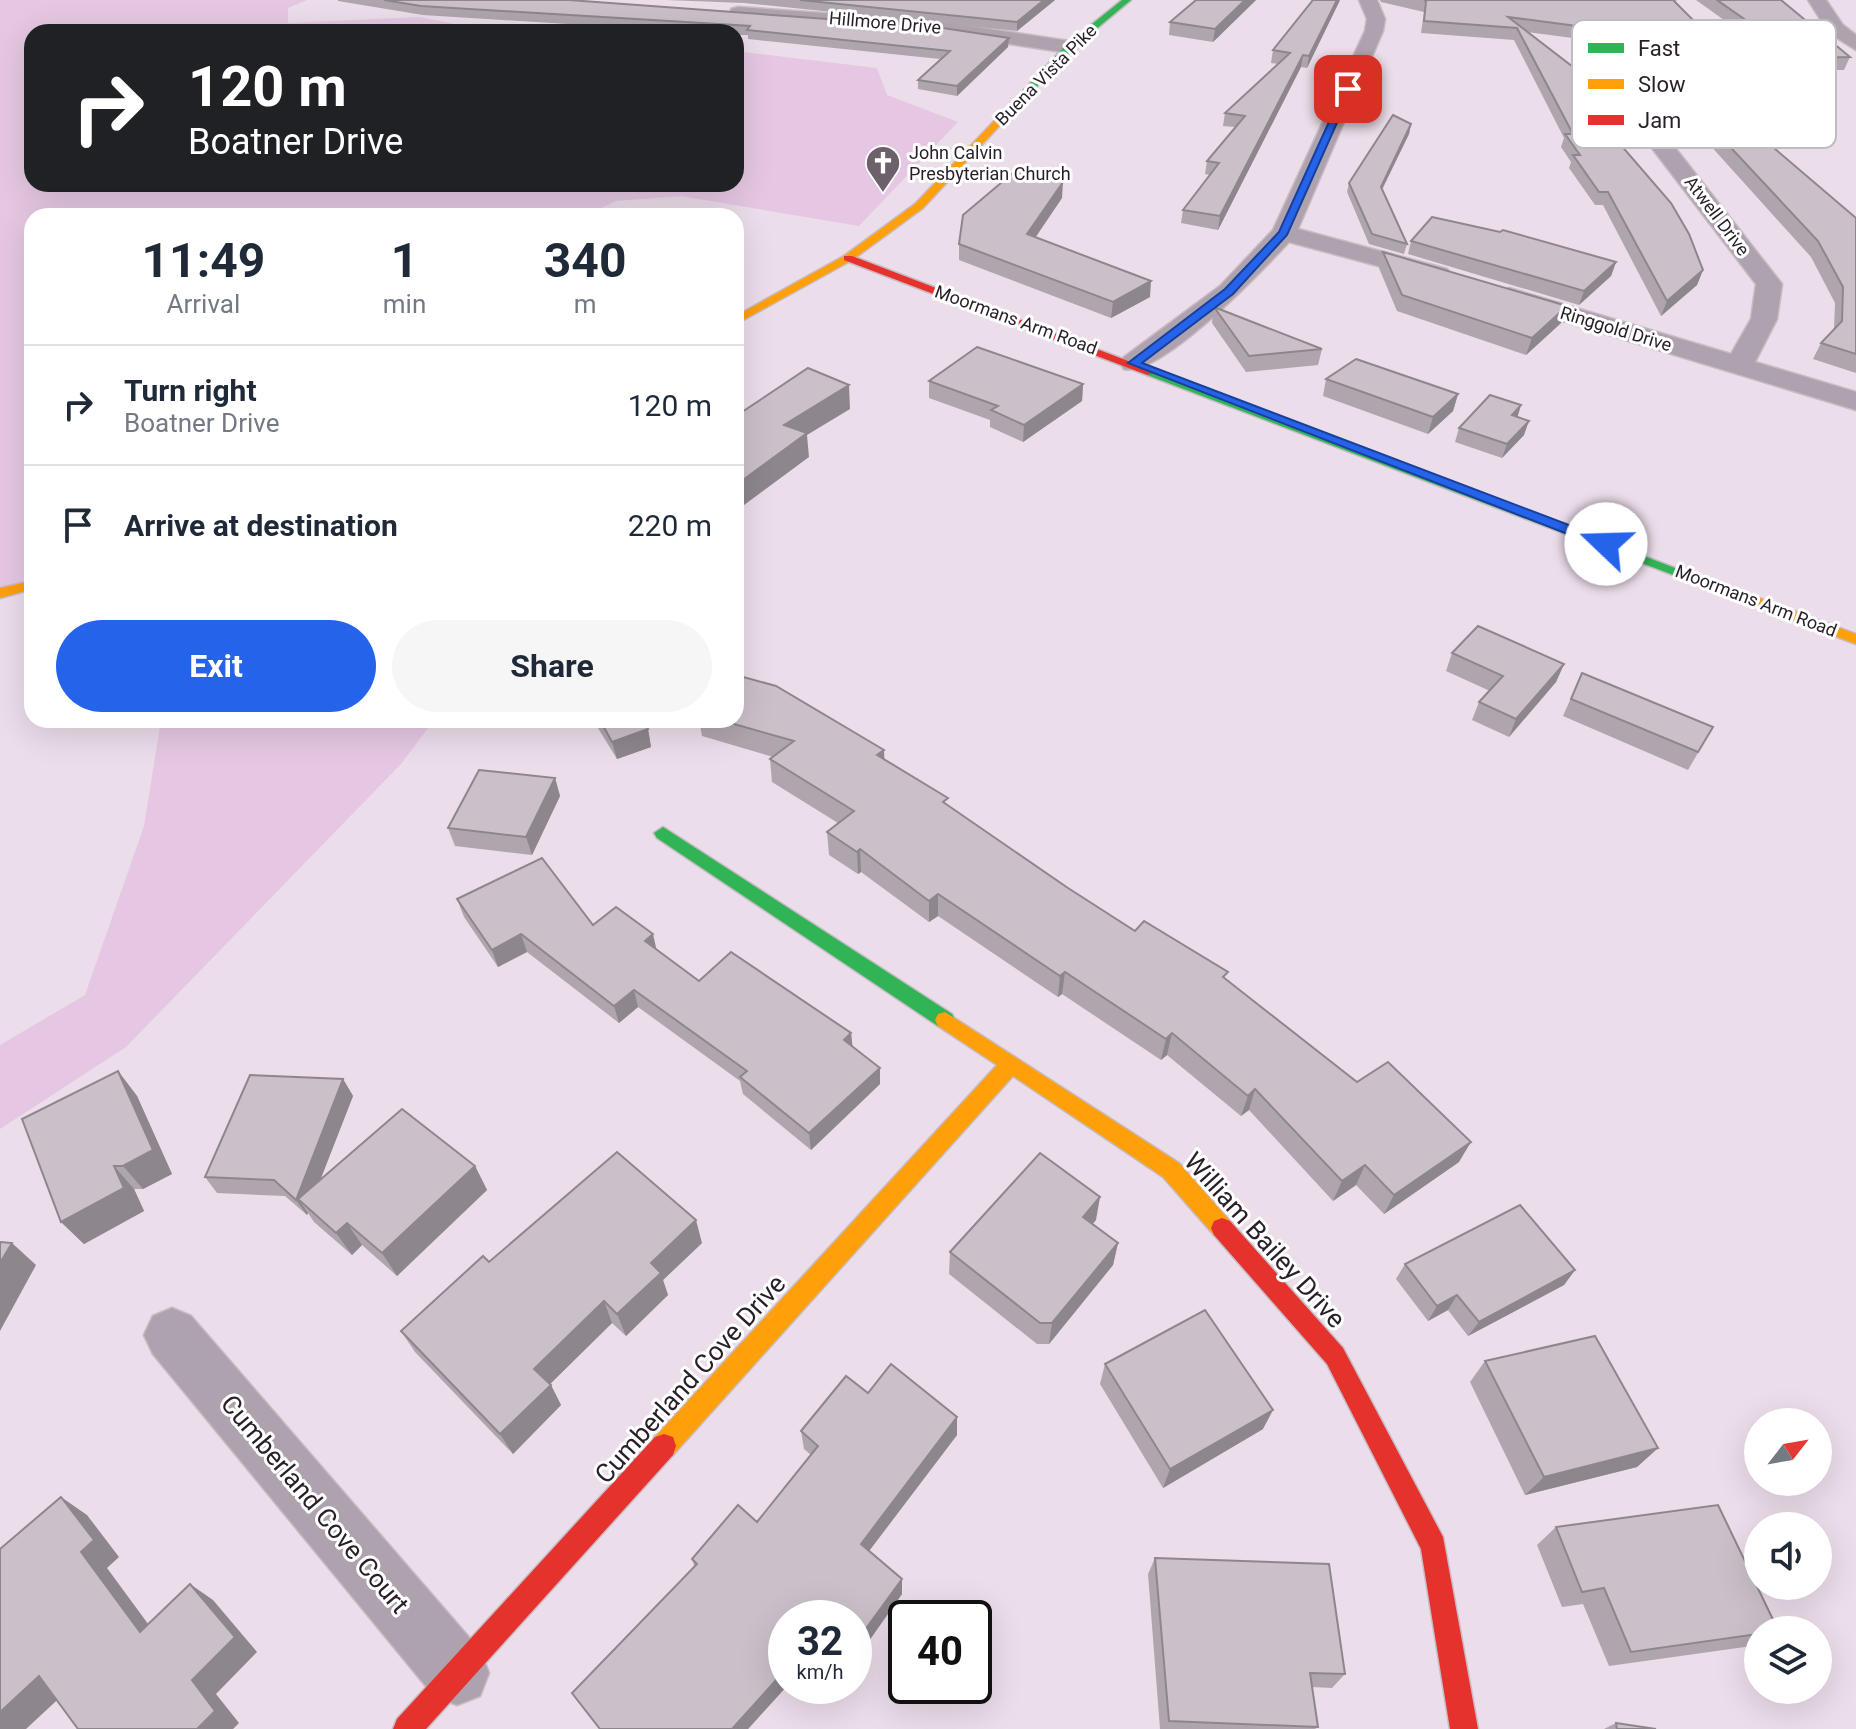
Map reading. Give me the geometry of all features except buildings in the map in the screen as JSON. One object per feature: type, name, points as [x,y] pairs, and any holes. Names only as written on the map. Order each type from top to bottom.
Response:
[{"type":"street","name":"Buena Vista Pike","points":[[744,316],[848,258],[919,206],[1069,47],[1127,0]]},
{"type":"street","points":[[1134,363],[1229,292],[1284,233],[1374,31],[1376,19],[1368,0]]},
{"type":"street","points":[[1817,0],[1830,20]]},
{"type":"street","name":"Hillmore Drive","points":[[713,11],[936,27],[1069,47]]},
{"type":"street","points":[[1836,29],[1856,44]]},
{"type":"street","name":"Atwell Drive","points":[[1664,148],[1769,284],[1764,319],[1739,366]]},
{"type":"street","points":[[1284,233],[1456,280]]},
{"type":"street","name":"Moormans Arm Road","points":[[848,258],[1134,363],[1856,639]]},
{"type":"street","name":"Ringgold Drive","points":[[1486,289],[1856,401]]},
{"type":"street","points":[[0,593],[24,587]]},
{"type":"street","name":"William Bailey Drive","points":[[663,833],[1171,1170],[1335,1356],[1434,1546],[1464,1729]]},
{"type":"street","name":"Cumberland Cove Drive","points":[[407,1729],[1011,1064]]},
{"type":"street","name":"Cumberland Cove Court","points":[[172,1335],[457,1673]]},
{"type":"shaded area","points":[[0,0],[307,0],[288,8],[288,23],[420,17],[454,24],[24,24],[24,192],[744,192],[744,52],[877,68],[887,95],[958,122],[859,226],[681,196],[616,201],[602,208],[24,208],[24,587],[0,593]]},
{"type":"shaded area","points":[[160,728],[428,728],[401,764],[126,1047],[0,1129],[0,1045],[85,995],[144,826]]},
{"type":"traffic: fast","points":[[1023,96],[1069,47],[1127,0]]},
{"type":"traffic: fast","points":[[1151,372],[1702,581]]},
{"type":"traffic: fast","points":[[663,833],[945,1020]]},
{"type":"traffic: slow","points":[[744,316],[848,258],[919,206],[1023,96]]},
{"type":"traffic: slow","points":[[1702,581],[1856,639]]},
{"type":"traffic: slow","points":[[0,593],[24,587]]},
{"type":"traffic: slow","points":[[945,1020],[1171,1170],[1222,1228]]},
{"type":"traffic: slow","points":[[664,1446],[1011,1064]]},
{"type":"traffic: jam","points":[[848,258],[1151,372]]},
{"type":"traffic: jam","points":[[1222,1228],[1335,1356],[1434,1546],[1464,1729]]},
{"type":"traffic: jam","points":[[407,1729],[664,1446]]},
{"type":"place","name":"John Calvin Presbyterian Church","points":[[883,194]]},
{"type":"route","points":[[1348,89],[1284,233],[1229,292],[1134,363],[1606,544]]}]
